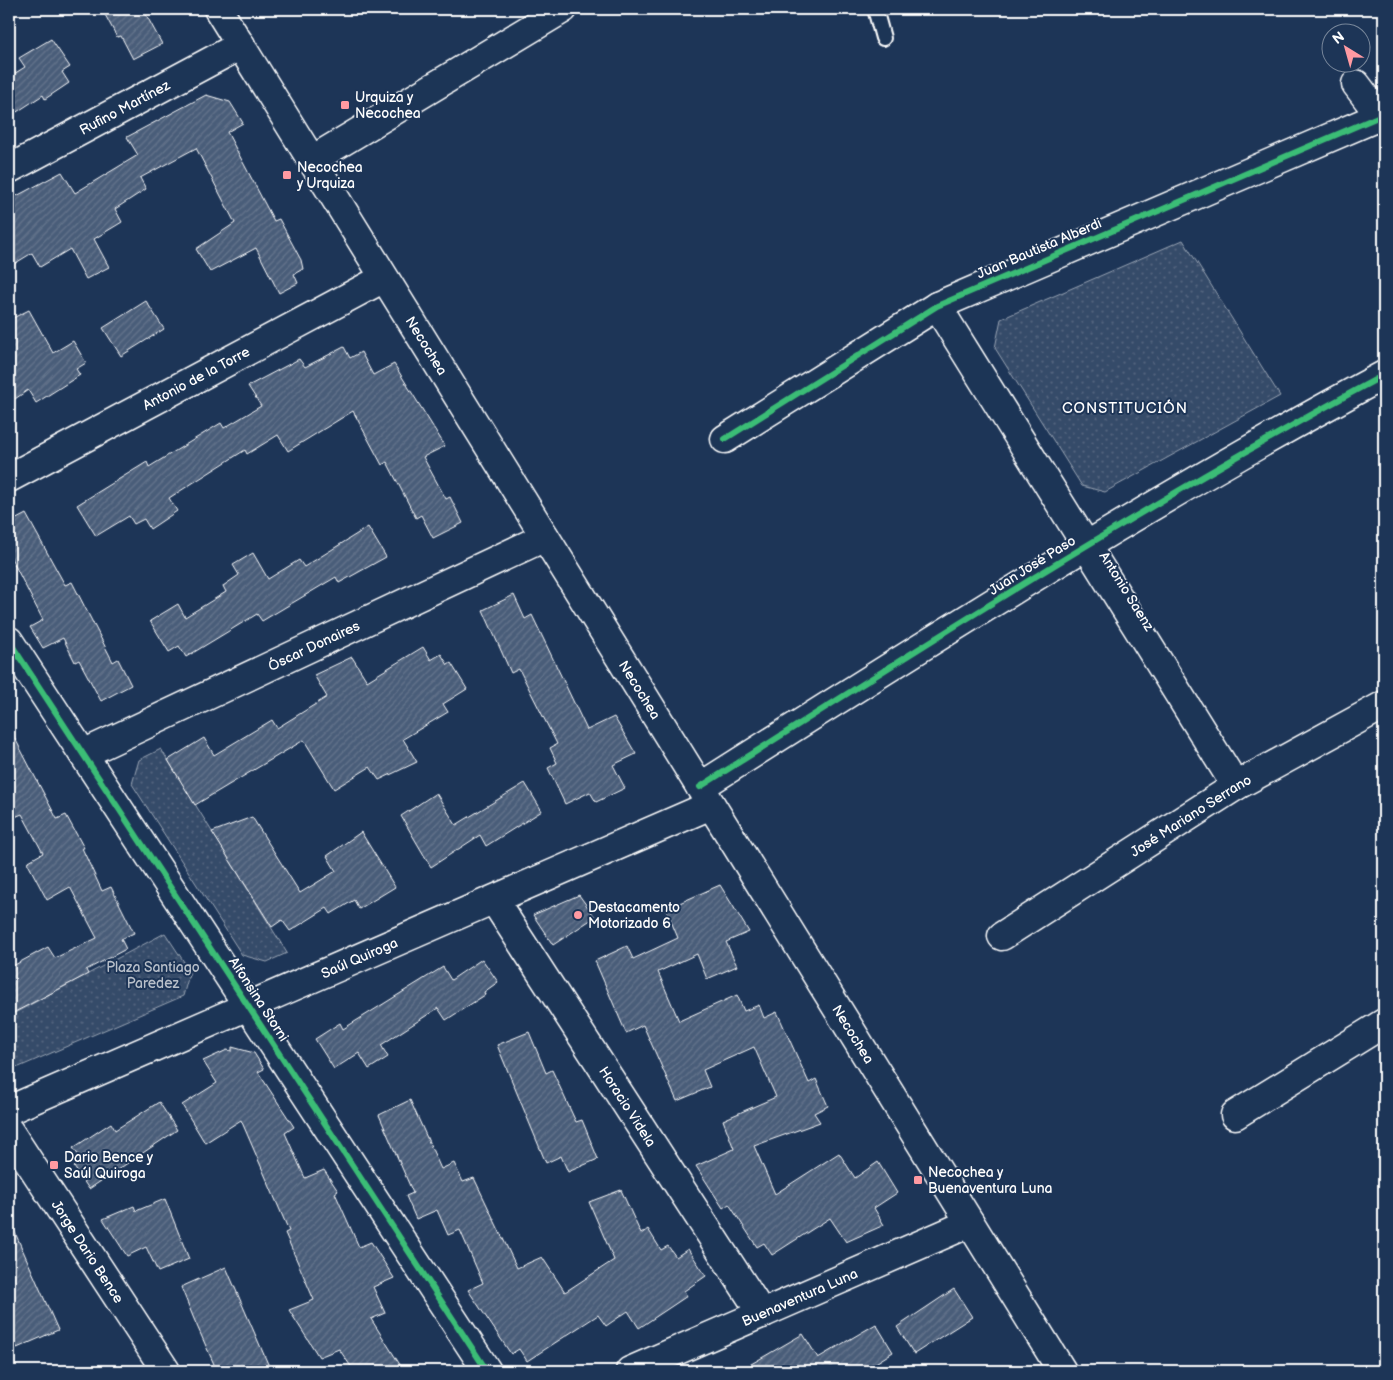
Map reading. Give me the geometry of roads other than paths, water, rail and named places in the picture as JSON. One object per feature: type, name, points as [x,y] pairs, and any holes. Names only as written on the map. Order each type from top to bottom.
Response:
[{"type":"street","name":"Necochea","points":[[218,9],[1062,1371]]},
{"type":"street","points":[[312,160],[563,9]]},
{"type":"street","name":"Rufino Martínez","points":[[9,169],[241,45]]},
{"type":"street","points":[[1356,84],[1382,118]]},
{"type":"street","name":"Juan Bautista Alberdi","points":[[725,439],[936,306],[1382,118]]},
{"type":"street","name":"Antonio de la Torre","points":[[9,478],[384,278]]},
{"type":"street","name":"Antonio Saenz","points":[[936,306],[1236,786]]},
{"type":"street","name":"Juan José Paso","points":[[706,796],[1085,546],[1287,428],[1384,375]]},
{"type":"street","name":"Óscar Donaires","points":[[83,754],[545,537]]},
{"type":"street","name":"Alfonsina Storni","points":[[9,641],[488,1371]]},
{"type":"street","name":"José Mariano Serrano","points":[[1002,936],[1236,786],[1384,706]]},
{"type":"street","name":"Saúl Quiroga","points":[[9,1110],[494,900],[706,796]]},
{"type":"street","name":"Horacio Videla","points":[[494,900],[762,1314]]},
{"type":"street","points":[[1235,1116],[1384,1023]]},
{"type":"street","name":"Jorge Dario Bence","points":[[9,1131],[166,1371]]},
{"type":"street","name":"Buenaventura Luna","points":[[630,1371],[970,1223]]},
{"type":"lane","points":[[875,9],[883,38]]},
{"type":"place","name":"Urquiza y Necochea","points":[[345,105]]},
{"type":"place","name":"Necochea y Urquiza","points":[[287,175]]},
{"type":"place","name":"Destacamento Motorizado 6","points":[[578,915]]},
{"type":"place","name":"Dario Bence y Saúl Quiroga","points":[[54,1165]]},
{"type":"place","name":"Necochea y Buenaventura Luna","points":[[918,1180]]},
{"type":"district","name":"CONSTITUCIÓN","points":[[1125,408]]},
{"type":"park label","name":"Plaza Santiago Paredez","points":[[153,976]]}]
